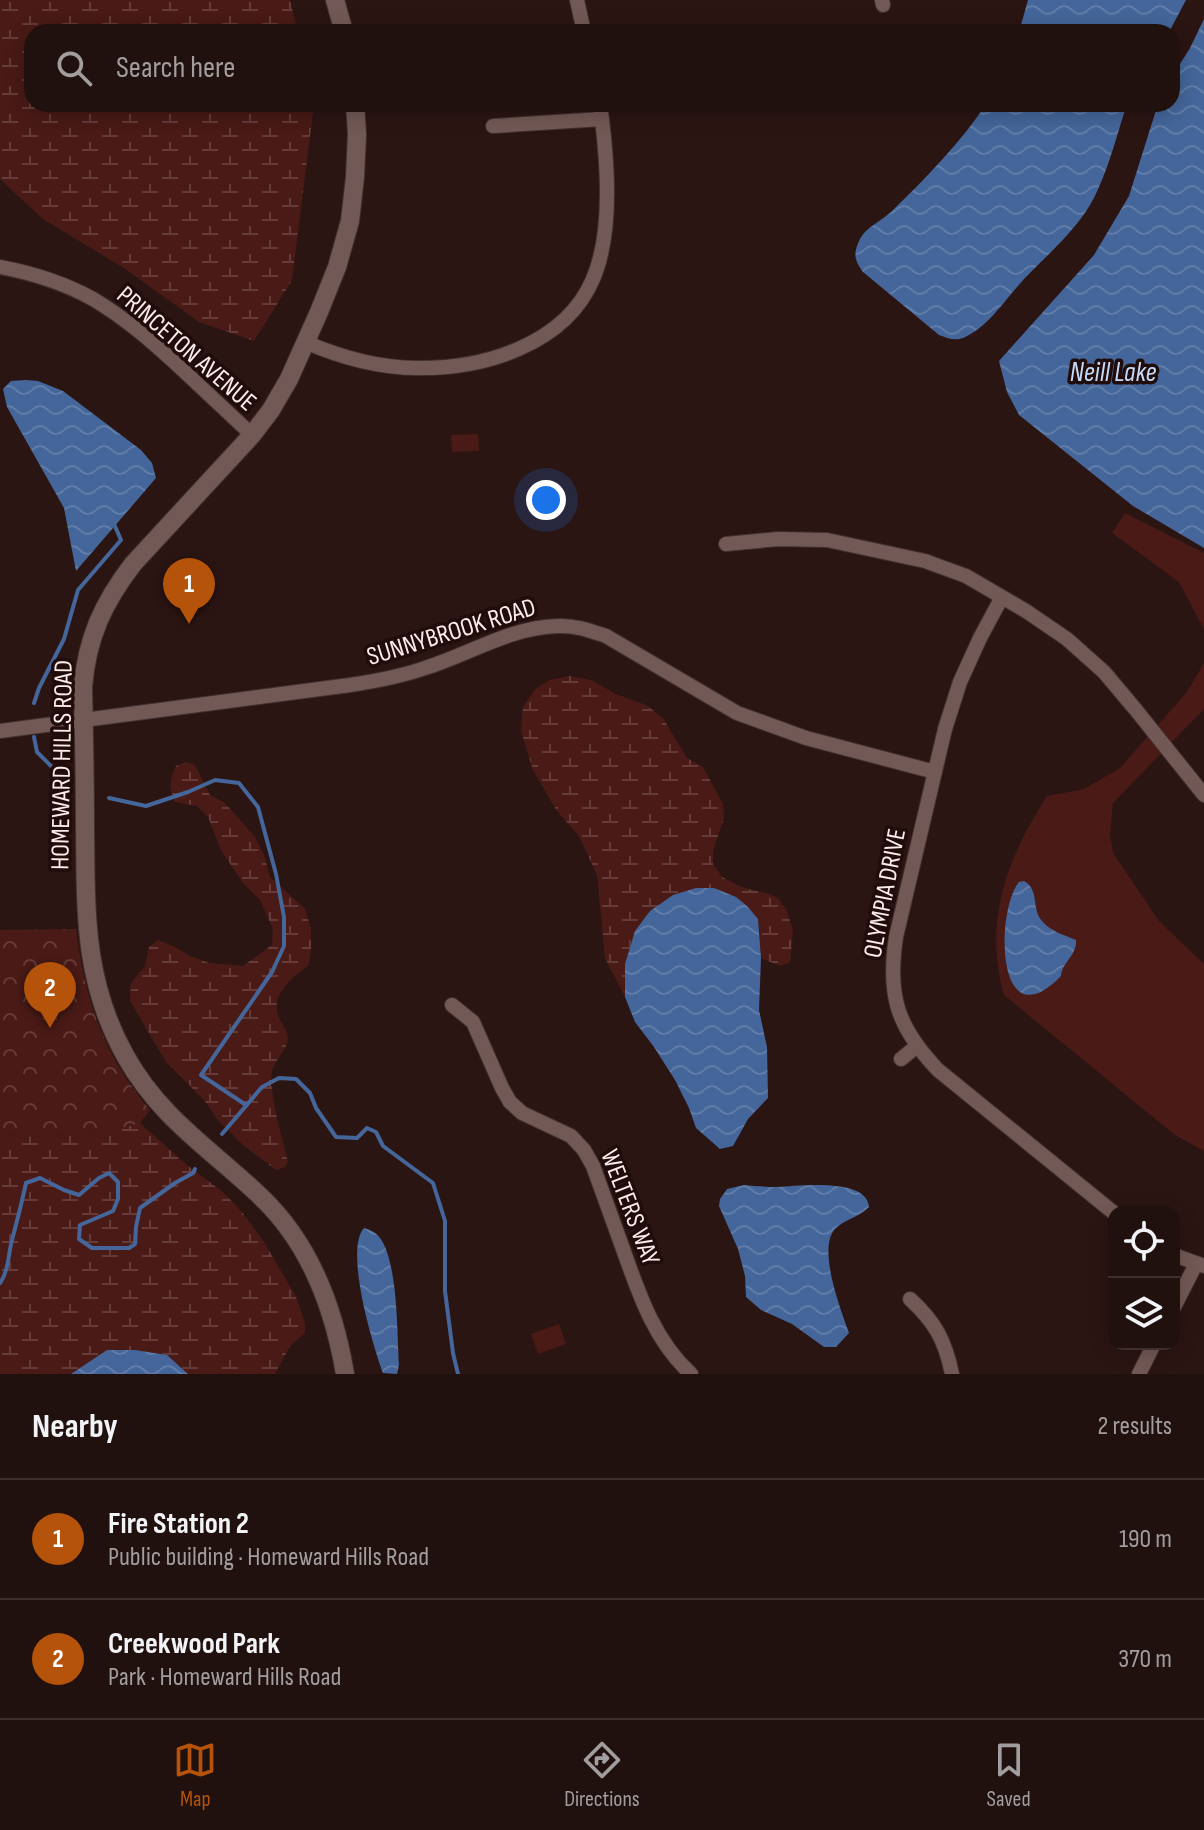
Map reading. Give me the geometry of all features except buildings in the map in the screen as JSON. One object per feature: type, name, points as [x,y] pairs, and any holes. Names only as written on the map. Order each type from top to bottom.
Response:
[{"type":"street","points":[[335,0],[342,24]]},
{"type":"street","points":[[577,0],[582,24]]},
{"type":"street","name":"HOMEWARD HILLS ROAD","points":[[345,1374],[329,1306],[293,1234],[264,1199],[170,1116],[139,1078],[110,1025],[89,953],[83,687],[91,640],[101,612],[115,587],[252,435],[289,379],[337,267],[350,221],[355,177],[356,112]]},
{"type":"street","points":[[493,126],[594,112]]},
{"type":"street","points":[[305,342],[350,358],[417,368],[484,360],[541,339],[579,303],[592,281],[601,256],[606,230],[605,147],[601,112]]},
{"type":"street","name":"PRINCETON AVENUE","points":[[0,267],[58,283],[91,298],[123,318],[252,435]]},
{"type":"street","points":[[726,544],[778,539],[827,540],[925,561],[966,576],[1067,639],[1104,672],[1204,795]]},
{"type":"street","name":"OLYMPIA DRIVE","points":[[1002,597],[960,682],[945,729],[896,937],[892,986],[908,1032],[938,1070],[1108,1208]]},
{"type":"street","name":"SUNNYBROOK ROAD","points":[[0,731],[393,677],[430,667],[513,633],[560,625],[606,636],[737,713],[806,738],[935,772]]},
{"type":"street","name":"WELTERS WAY","points":[[452,1005],[473,1022],[510,1102],[522,1113],[571,1136],[584,1150],[593,1166],[651,1322],[666,1346],[691,1374]]},
{"type":"street","points":[[901,1059],[917,1046]]},
{"type":"street","points":[[1180,1257],[1200,1265],[1180,1297]]},
{"type":"street","points":[[910,1299],[933,1323],[943,1340],[952,1374]]},
{"type":"street","points":[[1139,1374],[1151,1350]]},
{"type":"green space","points":[[0,0],[290,0],[296,24],[24,24],[24,112],[313,112],[292,280],[254,341],[199,322],[124,268],[43,219],[0,179]]},
{"type":"green space","points":[[478,434],[479,451],[452,452],[451,435]]},
{"type":"green space","points":[[1125,513],[1204,553],[1204,629],[1179,582],[1112,533]]},
{"type":"green space","points":[[1204,663],[1204,709],[1113,803],[1110,834],[1113,853],[1159,921],[1204,964],[1204,1151],[1175,1135],[1004,995],[996,941],[998,916],[1010,867],[1047,796],[1084,789],[1120,768],[1187,692]]},
{"type":"green space","points":[[569,676],[591,680],[618,695],[646,705],[663,718],[687,758],[703,767],[723,804],[724,818],[713,851],[713,864],[722,877],[741,887],[778,898],[787,911],[793,931],[790,962],[780,966],[761,958],[758,919],[650,911],[636,933],[629,952],[625,997],[605,958],[597,875],[579,836],[557,811],[533,770],[521,731],[523,707],[535,689],[550,680]]},
{"type":"green space","points":[[186,762],[195,765],[210,795],[225,803],[255,837],[270,877],[305,909],[311,929],[308,966],[290,981],[278,1000],[278,1015],[288,1038],[272,1071],[271,1080],[288,1162],[285,1167],[276,1170],[243,1145],[166,1062],[130,1001],[131,983],[145,966],[149,947],[158,940],[209,963],[243,966],[272,945],[273,929],[260,900],[243,883],[221,850],[208,817],[197,806],[175,802],[172,776],[176,766]]},
{"type":"green space","points":[[76,929],[85,980],[99,1026],[120,1068],[150,1110],[140,1123],[108,1131],[45,1137],[0,1135],[0,930]]},
{"type":"green space","points":[[140,1123],[224,1193],[242,1212],[264,1242],[296,1297],[305,1323],[305,1333],[290,1346],[275,1374],[0,1374],[0,1135],[45,1137],[108,1131]]},
{"type":"green space","points":[[559,1324],[566,1344],[538,1354],[531,1334]]},
{"type":"water","points":[[1028,0],[1186,0],[1173,24],[1021,24]]},
{"type":"water","name":"Neill Lake","points":[[1204,19],[1204,548],[1133,506],[1019,415],[1007,392],[999,361],[1094,255],[1129,196],[1155,112],[1180,112],[1180,64]]},
{"type":"water","points":[[980,112],[1125,112],[1099,187],[1076,225],[981,327],[963,338],[951,339],[939,335],[863,272],[856,260],[856,252],[870,227],[892,211],[966,132]]},
{"type":"water","points":[[11,381],[38,381],[63,391],[141,450],[152,463],[156,478],[76,571],[64,508],[7,407],[3,389]]},
{"type":"water","points":[[1024,881],[1032,889],[1042,921],[1053,930],[1076,940],[1076,946],[1061,976],[1040,992],[1024,994],[1013,984],[1005,943],[1011,897],[1019,882]]},
{"type":"water","points":[[696,888],[714,888],[736,897],[758,919],[761,958],[759,1010],[767,1047],[768,1098],[748,1119],[733,1146],[720,1149],[696,1128],[675,1080],[635,1022],[625,997],[625,964],[635,931],[650,911],[673,895]]},
{"type":"water","points":[[744,1185],[830,1185],[857,1191],[865,1197],[869,1207],[836,1228],[830,1237],[829,1264],[849,1333],[836,1347],[824,1347],[792,1324],[761,1310],[746,1297],[745,1276],[738,1249],[719,1206],[727,1189]]},
{"type":"water","points":[[364,1228],[380,1238],[390,1263],[397,1317],[397,1374],[383,1373],[362,1299],[357,1256]]},
{"type":"water","points":[[107,1350],[167,1355],[188,1374],[71,1374]]},
{"type":"waterway","points":[[34,703],[64,639],[78,590],[121,540],[114,524]]},
{"type":"waterway","points":[[34,737],[37,752],[62,777]]},
{"type":"waterway","points":[[109,798],[146,806],[215,780],[239,783],[258,807],[276,874],[284,917],[284,946],[272,972],[201,1075],[246,1105]]},
{"type":"waterway","points":[[222,1134],[262,1087],[279,1078],[296,1079],[310,1093],[316,1108],[336,1137],[357,1138],[367,1128],[376,1132],[383,1146],[433,1183],[445,1221],[445,1291],[458,1374]]},
{"type":"waterway","points":[[0,1283],[7,1268],[26,1183],[40,1178],[79,1195],[109,1173],[118,1182],[118,1199],[113,1211],[80,1225],[79,1239],[92,1248],[129,1248],[135,1244],[140,1208],[195,1169]]},
{"type":"place","name":"Fire Station 2","points":[[189,624]]},
{"type":"place","name":"Creekwood Park","points":[[50,1028]]}]
